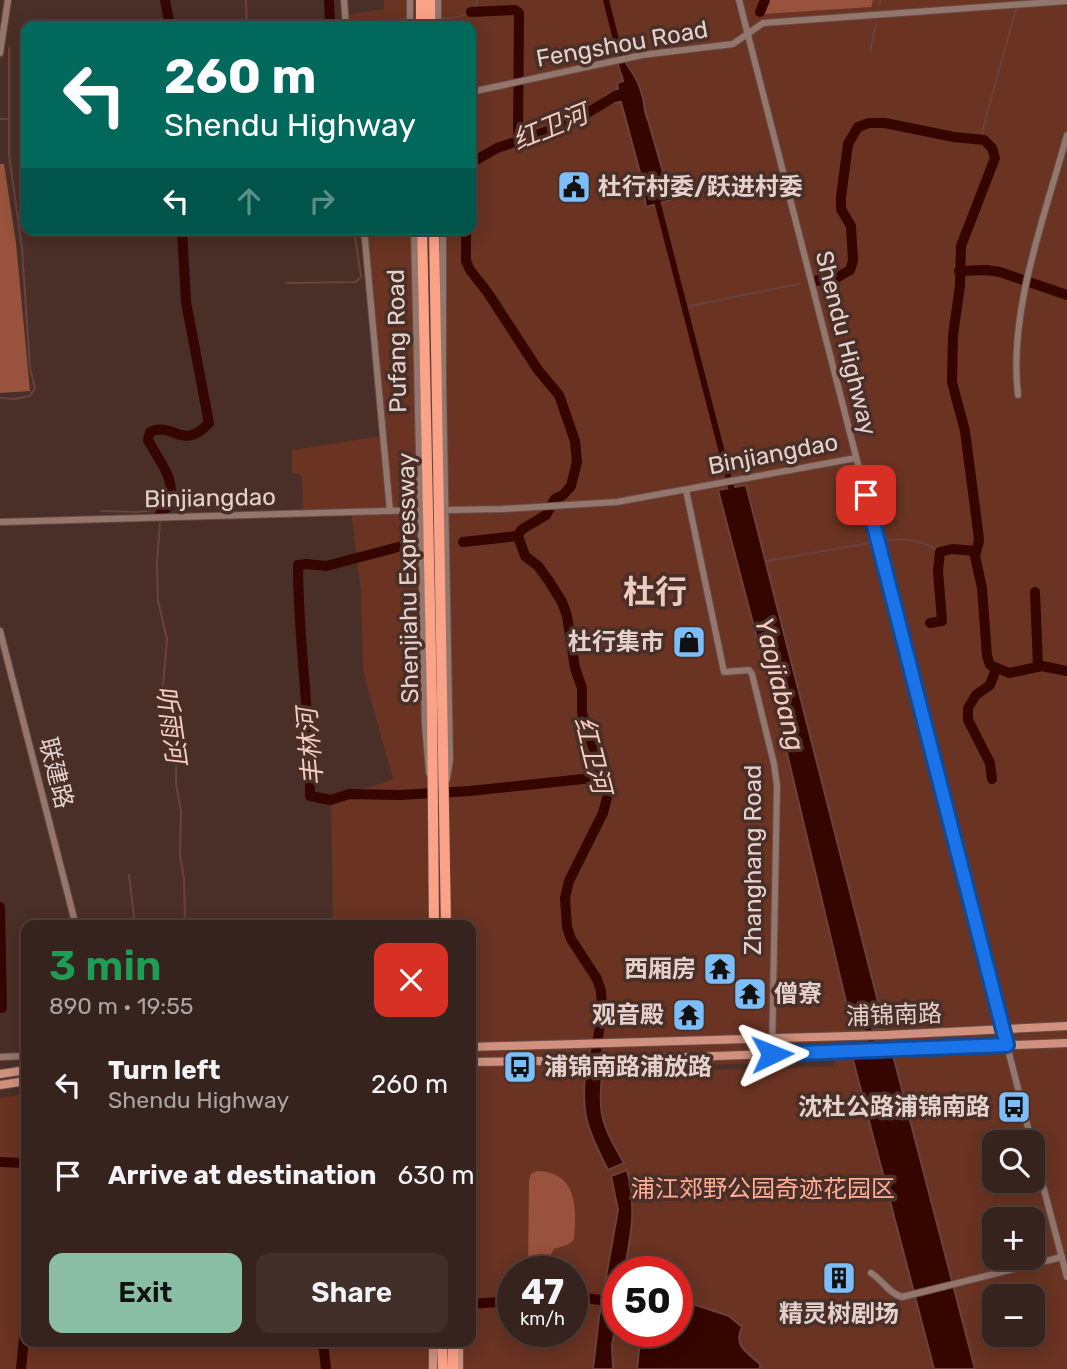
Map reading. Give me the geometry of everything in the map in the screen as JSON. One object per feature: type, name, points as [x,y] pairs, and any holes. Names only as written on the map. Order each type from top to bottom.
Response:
[{"type":"highway","points":[[416,21],[420,0]]},
{"type":"highway","points":[[431,0],[434,21]]},
{"type":"highway","name":"Shenjiahu Expressway","points":[[421,235],[432,703],[433,920]]},
{"type":"highway","name":"Shenjiahu Expressway","points":[[435,235],[447,920]]},
{"type":"highway","points":[[442,1347],[443,1369]]},
{"type":"highway","points":[[453,1347],[453,1369]]},
{"type":"main road","name":"Pufang Road","points":[[421,235],[433,920]]},
{"type":"main road","name":"Pufang Road","points":[[435,235],[447,920]]},
{"type":"main road","name":"浦锦南路","points":[[476,1046],[886,1035],[1067,1026]]},
{"type":"main road","points":[[476,1062],[607,1060],[1067,1043]]},
{"type":"main road","points":[[0,1074],[21,1071]]},
{"type":"main road","points":[[0,1085],[21,1082]]},
{"type":"main road","points":[[433,1347],[433,1369]]},
{"type":"main road","points":[[458,1347],[459,1369]]},
{"type":"street","points":[[0,53],[8,0]]},
{"type":"street","points":[[344,0],[346,21]]},
{"type":"street","points":[[410,0],[413,21]]},
{"type":"street","points":[[436,21],[438,0]]},
{"type":"street","name":"Shendu Highway","points":[[739,0],[1029,1130]]},
{"type":"street","name":"Fengshou Road","points":[[476,91],[629,59],[733,44],[763,23],[1067,1]]},
{"type":"street","points":[[1018,395],[1017,346],[1022,307],[1067,135]]},
{"type":"street","points":[[366,235],[390,511]]},
{"type":"street","name":"Pufang Road","points":[[414,235],[426,760],[431,788]]},
{"type":"street","name":"Pufang Road","points":[[443,235],[450,759],[446,787]]},
{"type":"street","name":"Binjiangdao","points":[[447,510],[617,502],[856,458]]},
{"type":"street","name":"Zhanghang Road","points":[[685,491],[724,673],[750,670],[774,764],[777,786],[772,1054]]},
{"type":"street","name":"Binjiangdao","points":[[0,522],[421,510]]},
{"type":"street","name":"联建路","points":[[0,631],[74,920]]},
{"type":"street","points":[[0,1057],[21,1056]]},
{"type":"street","name":"Shendu Highway","points":[[1045,1192],[1067,1278]]},
{"type":"street","points":[[871,1273],[887,1289],[902,1297],[1062,1257]]},
{"type":"green space","name":"浦江郊野公园奇迹花园区","points":[[384,0],[1067,0],[1067,1369],[936,1369],[918,1307],[933,1369],[0,1369],[0,1098],[21,1095],[21,1347],[476,1347],[476,920],[198,920],[333,918],[331,800],[393,779],[363,671],[361,592],[351,512],[303,515],[302,475],[292,473],[292,450],[381,436],[365,235],[476,235],[476,21],[348,21],[347,15],[384,9]],"holes":[[[836,1060],[833,1066],[685,1071],[676,1066]]]},
{"type":"shaded area","points":[[769,0],[873,0],[871,7],[763,14]]},
{"type":"shaded area","points":[[0,164],[4,164],[16,243],[30,391],[0,393]]},
{"type":"shaded area","points":[[537,1171],[561,1178],[572,1194],[574,1240],[554,1249],[550,1256],[528,1256],[531,1174]]},
{"type":"water","points":[[625,62],[642,93],[671,200],[646,207],[642,180],[621,102],[609,104],[605,96],[618,89],[617,83],[623,81],[619,65]]},
{"type":"water","points":[[746,485],[885,1029],[852,1027],[786,749],[718,490]]},
{"type":"water","points":[[893,1055],[975,1369],[934,1369],[852,1056]]},
{"type":"water","points":[[586,1066],[603,1067],[603,1117],[610,1138],[624,1163],[608,1170],[587,1120],[584,1096]]},
{"type":"water","points":[[627,1170],[632,1197],[627,1256],[610,1256],[618,1210],[611,1176]]},
{"type":"water","points":[[602,1300],[602,1347],[612,1347],[613,1369],[593,1369]]},
{"type":"water","points":[[693,1304],[729,1316],[742,1327],[740,1344],[760,1364],[760,1369],[637,1369],[639,1347],[693,1347]]},
{"type":"waterway","name":"听雨河","points":[[165,0],[169,21]]},
{"type":"waterway","points":[[246,0],[247,21]]},
{"type":"waterway","points":[[329,0],[330,21]]},
{"type":"waterway","points":[[439,18],[466,14],[475,9],[477,0]]},
{"type":"waterway","name":"Yaojiabang","points":[[606,0],[624,71]]},
{"type":"waterway","points":[[760,12],[765,0]]},
{"type":"waterway","points":[[880,0],[880,5]]},
{"type":"waterway","points":[[980,139],[1016,9]]},
{"type":"waterway","points":[[471,12],[515,10],[519,13],[518,141]]},
{"type":"waterway","points":[[382,21],[416,18]]},
{"type":"waterway","points":[[870,52],[876,24]]},
{"type":"waterway","points":[[1,398],[30,396],[35,388],[30,368],[22,248],[9,155],[9,48]]},
{"type":"waterway","name":"红卫河","points":[[476,160],[497,148],[569,124],[617,95]]},
{"type":"waterway","points":[[0,119],[9,119]]},
{"type":"waterway","points":[[815,281],[838,277],[850,270],[853,261],[851,226],[841,209],[841,197],[848,144],[858,127],[869,123],[885,123],[954,137],[984,140],[992,148],[995,158],[961,246],[960,286],[953,335],[952,382],[965,431],[978,531],[979,541],[975,556],[982,588],[987,656],[990,665],[1009,673],[1042,666],[1067,671]]},
{"type":"waterway","name":"Yaojiabang","points":[[656,197],[733,495]]},
{"type":"waterway","name":"听雨河","points":[[160,513],[170,505],[171,487],[166,471],[148,440],[150,432],[166,430],[185,436],[192,435],[209,423],[186,302],[182,235]]},
{"type":"waterway","points":[[287,283],[356,282],[361,277],[355,235]]},
{"type":"waterway","name":"红卫河","points":[[466,235],[466,261],[470,270],[538,370],[559,395],[575,441],[577,462],[571,486],[555,499],[546,515],[521,530],[518,536],[525,556],[538,566],[549,581],[567,616],[575,668],[582,688],[582,713],[608,794],[603,813],[569,881],[565,898],[567,927],[571,939],[597,979],[601,991],[602,1009],[594,1068]]},
{"type":"waterway","points":[[959,271],[1000,272],[1067,295]]},
{"type":"waterway","points":[[685,307],[799,284]]},
{"type":"waterway","points":[[101,511],[138,512],[164,509]]},
{"type":"waterway","name":"听雨河","points":[[160,523],[158,601],[167,639],[163,686],[177,733],[176,783],[181,812],[180,855],[184,878],[185,920]]},
{"type":"waterway","name":"丰林河","points":[[463,542],[518,536]]},
{"type":"waterway","points":[[881,541],[912,540],[940,552]]},
{"type":"waterway","points":[[766,561],[876,542]]},
{"type":"waterway","name":"丰林河","points":[[410,544],[326,566],[298,565],[310,796],[331,800],[349,794],[400,795],[470,791],[602,777]]},
{"type":"waterway","points":[[930,623],[942,621],[938,571],[940,552],[952,549],[976,551]]},
{"type":"waterway","points":[[1035,592],[1038,667]]},
{"type":"waterway","points":[[992,779],[990,763],[968,720],[968,708],[976,695],[990,685],[996,669]]},
{"type":"waterway","points":[[129,875],[134,920]]},
{"type":"waterway","points":[[0,907],[0,1008]]},
{"type":"waterway","name":"Yaojiabang","points":[[866,1021],[874,1051]]},
{"type":"waterway","points":[[0,1162],[21,1163]]},
{"type":"waterway","points":[[588,1298],[602,1300]]},
{"type":"waterway","points":[[476,1304],[497,1302]]},
{"type":"waterway","points":[[21,1369],[23,1347]]},
{"type":"waterway","points":[[324,1347],[326,1369]]},
{"type":"place","name":"杜行村委/跃进村委","points":[[574,187]]},
{"type":"place","name":"杜行集市","points":[[689,642]]},
{"type":"place","name":"西厢房","points":[[720,969]]},
{"type":"place","name":"僧寮","points":[[750,994]]},
{"type":"place","name":"观音殿","points":[[689,1015]]},
{"type":"place","name":"浦锦南路浦放路","points":[[520,1067]]},
{"type":"place","name":"沈杜公路浦锦南路","points":[[1014,1107]]},
{"type":"place","name":"精灵树剧场","points":[[839,1278]]},
{"type":"district","name":"杜行","points":[[655,592]]},
{"type":"route","points":[[772,1054],[1007,1045],[866,495]]}]
